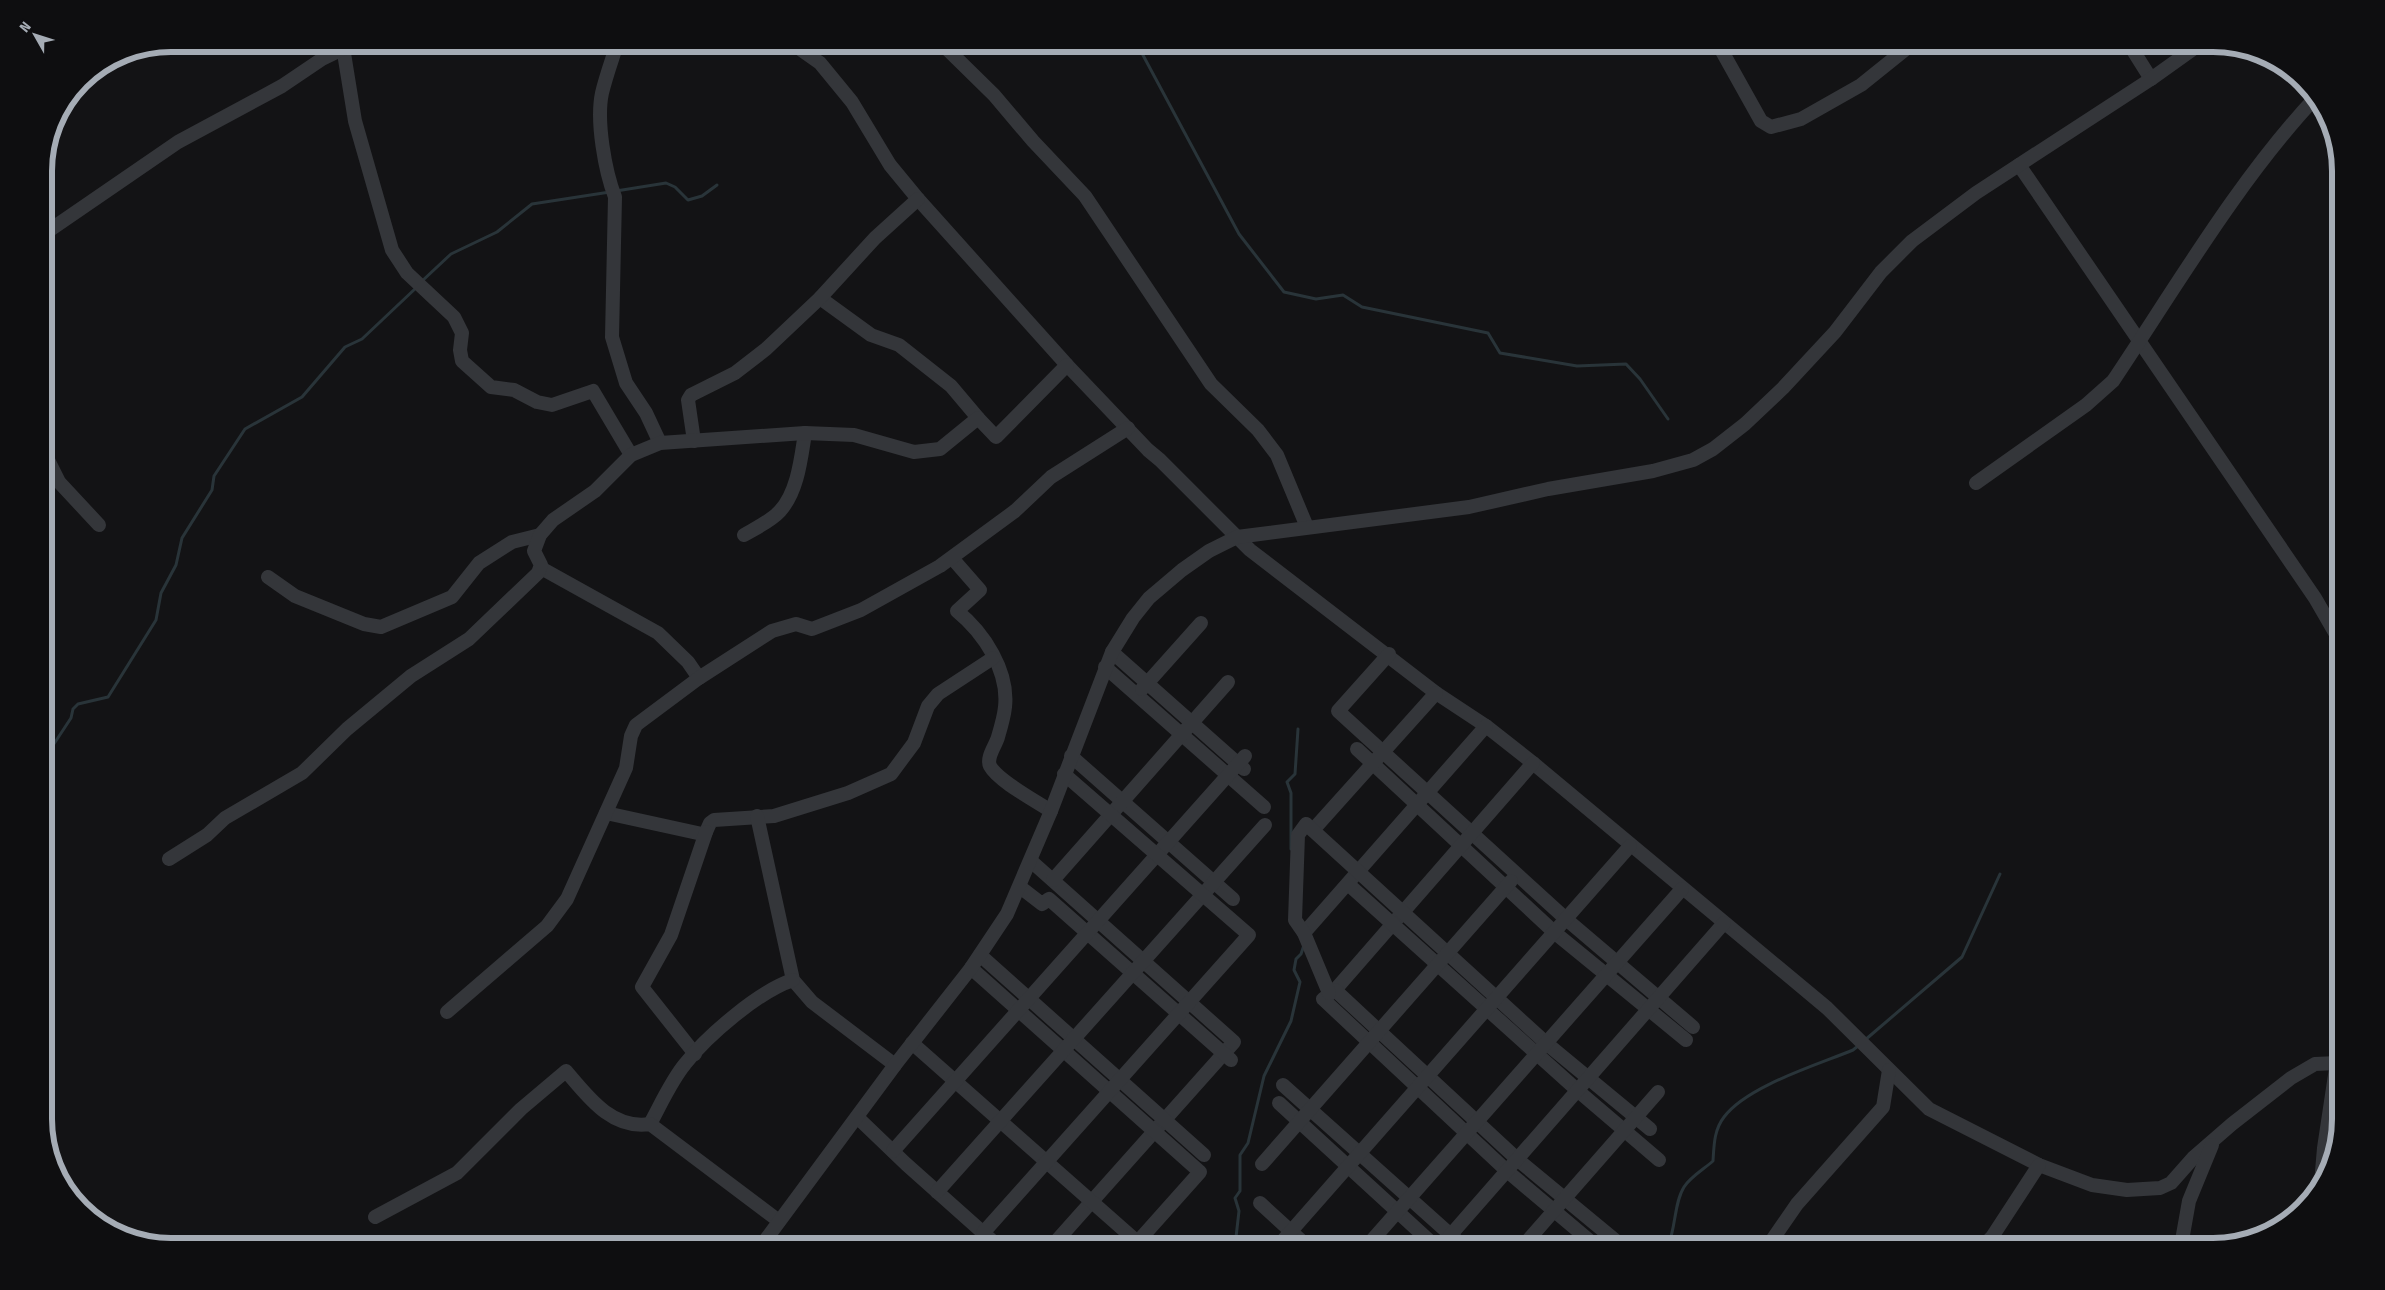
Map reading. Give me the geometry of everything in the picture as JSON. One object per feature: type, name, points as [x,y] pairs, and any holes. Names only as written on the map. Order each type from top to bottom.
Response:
[{"type":"street","points":[[53,228],[178,142],[282,86],[338,52]]},
{"type":"street","points":[[349,52],[355,121],[392,250],[407,273],[454,317],[462,333],[460,350],[462,361],[491,387],[514,390],[537,402],[552,405],[593,391],[631,455]]},
{"type":"street","points":[[615,52],[602,95],[602,133],[613,192],[612,337],[626,383],[646,413],[660,443]]},
{"type":"street","points":[[804,52],[820,63],[852,102],[890,165],[918,199],[1067,365],[1148,450],[1168,467],[1250,550],[1388,654],[1436,693],[1486,726],[1533,763],[1630,846],[1827,1008],[1930,1109],[2039,1165],[2092,1184],[2127,1190],[2160,1188],[2171,1183],[2194,1157],[2214,1139],[2292,1078],[2315,1064],[2332,1063]]},
{"type":"street","points":[[950,52],[994,95],[1033,141],[1085,196],[1211,384],[1258,430],[1277,455],[1307,527]]},
{"type":"street","points":[[1722,52],[1761,121],[1771,127],[1801,119],[1861,85],[1902,52]]},
{"type":"street","points":[[2134,52],[2151,79]]},
{"type":"street","points":[[766,1238],[895,1065],[971,968],[1007,914],[1031,861],[1112,652],[1149,598],[1182,570],[1209,551],[1237,537],[1468,507],[1548,489],[1653,471],[1693,460],[1745,424],[1783,388],[1836,332],[1881,272],[1912,242],[1976,193],[2151,79],[2189,52]]},
{"type":"street","points":[[1976,483],[2086,405],[2112,381],[2236,197],[2269,153],[2311,103]]},
{"type":"street","points":[[2019,165],[2315,598],[2332,627]]},
{"type":"street","points":[[694,441],[688,400],[691,395],[735,373],[766,349],[820,298],[875,238],[918,199]]},
{"type":"street","points":[[820,298],[871,335],[899,345],[951,386],[996,437],[1067,365]]},
{"type":"street","points":[[699,678],[688,662],[658,633],[541,568],[534,551],[540,535],[553,520],[595,491],[631,455],[660,443],[805,433],[854,436],[914,452],[940,449],[978,418]]},
{"type":"street","points":[[447,1012],[547,926],[567,899],[626,768],[631,736],[636,725],[699,678],[772,631],[796,624],[812,629],[861,610],[940,566],[1015,511],[1051,477],[1128,428]]},
{"type":"street","points":[[744,536],[779,512],[787,502],[801,464],[805,433]]},
{"type":"street","points":[[53,469],[60,482],[99,526]]},
{"type":"street","points":[[268,577],[295,596],[364,624],[382,627],[452,597],[479,564],[512,542],[540,535]]},
{"type":"street","points":[[952,558],[980,590],[958,611],[970,622],[989,647],[1004,682],[1005,706],[998,738],[990,758],[990,765],[1001,777],[1051,811]]},
{"type":"street","points":[[170,859],[207,835],[225,818],[302,772],[410,676],[469,639],[541,568]]},
{"type":"street","points":[[1136,695],[1201,623]]},
{"type":"street","points":[[893,1152],[1228,775],[1242,763],[1192,723],[1112,652]]},
{"type":"street","points":[[1388,654],[1338,711],[1566,919],[1693,1027]]},
{"type":"street","points":[[694,1054],[642,986],[671,935],[710,823],[714,820],[774,816],[848,794],[891,774],[914,743],[928,706],[938,694],[994,658]]},
{"type":"street","points":[[1105,667],[1264,807]]},
{"type":"street","points":[[1053,880],[1228,682]]},
{"type":"street","points":[[1313,830],[1436,693]]},
{"type":"street","points":[[1304,933],[1486,726]]},
{"type":"street","points":[[1357,749],[1554,932],[1686,1040]]},
{"type":"street","points":[[1071,756],[1233,899]]},
{"type":"street","points":[[1533,763],[1332,992],[1323,999],[1507,1170],[1586,1238]]},
{"type":"street","points":[[983,1233],[1249,935],[1064,774]]},
{"type":"street","points":[[606,813],[702,834],[706,832]]},
{"type":"street","points":[[757,816],[793,980],[812,1002],[895,1065]]},
{"type":"street","points":[[1612,1238],[1517,1159],[1379,1031],[1332,992],[1304,933],[1295,920],[1298,835],[1306,824],[1546,1042],[1650,1129]]},
{"type":"street","points":[[938,1192],[1265,825]]},
{"type":"street","points":[[1287,1238],[1630,846]]},
{"type":"street","points":[[1031,861],[1234,1042],[1228,1057],[1165,1120],[1059,1238]]},
{"type":"street","points":[[1262,1164],[1516,874]]},
{"type":"street","points":[[1348,884],[1577,1090],[1659,1160]]},
{"type":"street","points":[[1020,887],[1042,904],[1049,899],[1228,1057]]},
{"type":"street","points":[[1374,1238],[1682,889]]},
{"type":"street","points":[[1448,1238],[1724,923]]},
{"type":"street","points":[[980,955],[1204,1154]]},
{"type":"street","points":[[971,968],[1200,1172],[1144,1238]]},
{"type":"street","points":[[650,1124],[684,1064],[722,1026],[778,985],[793,980]]},
{"type":"street","points":[[912,1043],[1131,1238]]},
{"type":"street","points":[[1774,1238],[1797,1204],[1883,1107],[1889,1070]]},
{"type":"street","points":[[375,1217],[457,1173],[522,1109],[566,1071],[596,1105],[616,1119],[638,1126],[650,1124],[778,1221]]},
{"type":"street","points":[[1283,1086],[1454,1238]]},
{"type":"street","points":[[1530,1238],[1658,1092]]},
{"type":"street","points":[[2324,1163],[2332,1095]]},
{"type":"street","points":[[1279,1102],[1426,1238]]},
{"type":"street","points":[[857,1117],[989,1238]]},
{"type":"street","points":[[2183,1238],[2189,1201],[2214,1139]]},
{"type":"street","points":[[1990,1238],[2039,1165]]},
{"type":"street","points":[[1260,1203],[1282,1238]]},
{"type":"waterway","points":[[1141,52],[1239,234],[1284,292],[1316,299],[1343,295],[1362,307],[1488,333],[1500,353],[1577,366],[1626,364],[1640,379],[1668,419]]},
{"type":"waterway","points":[[616,191],[666,183],[675,187],[688,200],[702,196],[717,185]]},
{"type":"waterway","points":[[421,282],[451,254],[497,232],[532,204],[610,192]]},
{"type":"waterway","points":[[53,745],[71,718],[73,709],[78,704],[108,697],[156,620],[161,593],[176,565],[182,538],[212,490],[214,476],[245,429],[302,397],[345,347],[362,339],[417,287]]},
{"type":"waterway","points":[[1291,849],[1291,793],[1287,782],[1295,774],[1298,729]]},
{"type":"waterway","points":[[1865,1040],[1962,957],[2000,874]]},
{"type":"waterway","points":[[1236,1238],[1239,1211],[1235,1198],[1240,1191],[1240,1155],[1248,1143],[1264,1076],[1291,1021],[1300,982],[1294,970],[1296,959],[1301,954],[1304,945]]},
{"type":"waterway","points":[[1670,1238],[1681,1193],[1690,1180],[1713,1161],[1716,1132],[1724,1117],[1735,1106],[1765,1086],[1853,1050],[1858,1046]]}]
